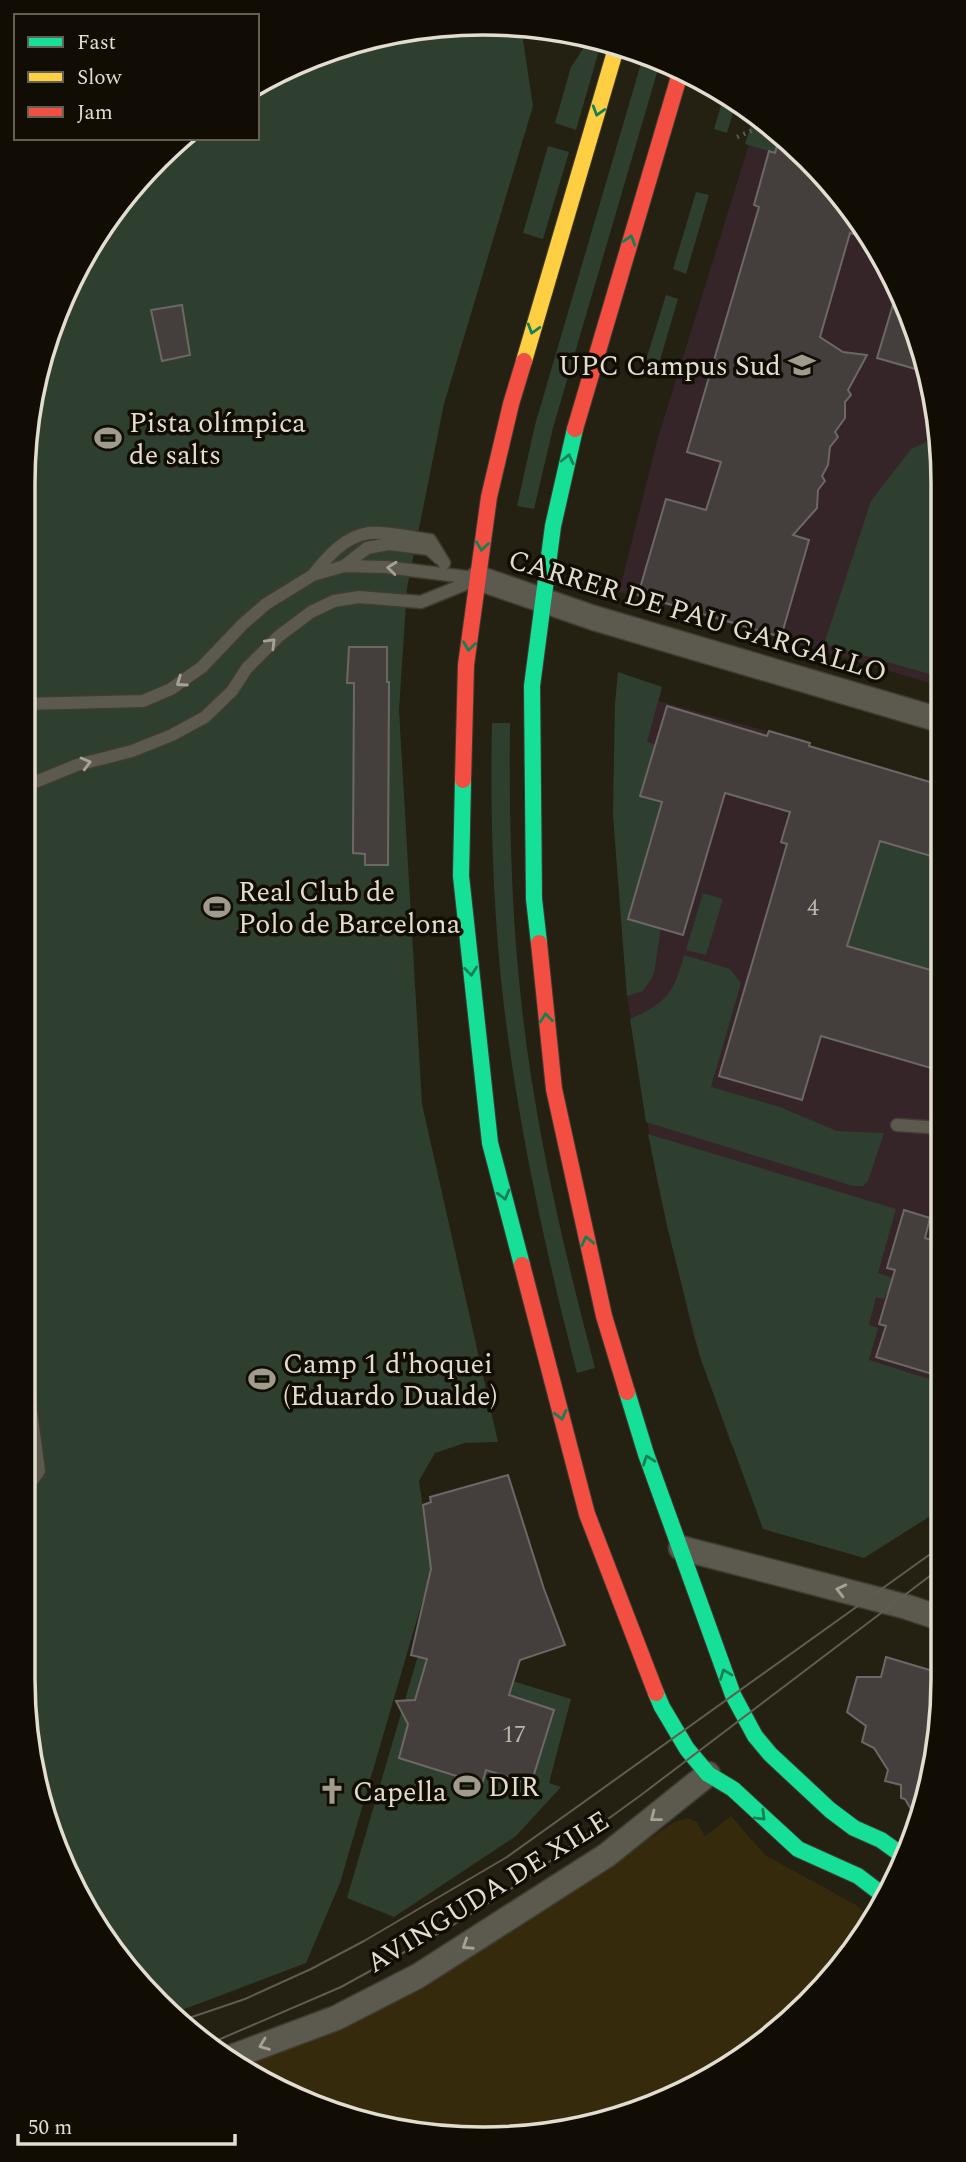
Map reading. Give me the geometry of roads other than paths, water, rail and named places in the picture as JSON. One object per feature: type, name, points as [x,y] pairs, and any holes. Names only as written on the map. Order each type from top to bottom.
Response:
[{"type":"street","points":[[614,55],[511,404],[469,577],[461,876],[491,1143],[587,1514],[662,1707],[687,1749],[798,1849],[858,1877],[877,1891]]},
{"type":"street","points":[[678,80],[576,423],[553,526],[532,686],[534,900],[554,1089],[604,1316],[646,1454],[750,1740],[801,1781],[830,1810],[855,1828],[881,1840],[896,1851]]},
{"type":"street","name":"CARRER DE PAU GARGALLO","points":[[469,577],[594,618],[931,717]]},
{"type":"street","points":[[681,1548],[931,1615]]},
{"type":"street","name":"AVINGUDA DE XILE","points":[[239,2054],[336,2018],[418,1976],[607,1855],[712,1770]]},
{"type":"lane","points":[[313,575],[329,554],[354,538],[369,533],[430,540],[444,563]]},
{"type":"lane","points":[[344,566],[367,548],[389,544],[429,550],[444,563],[469,577]]},
{"type":"lane","points":[[35,704],[143,701],[171,689],[202,667],[266,604],[313,575],[344,566],[386,567],[469,577]]},
{"type":"lane","points":[[35,782],[77,765],[132,751],[172,735],[205,717],[232,691],[247,668],[279,636],[311,612],[334,601],[359,597],[421,602],[469,577]]},
{"type":"lane","points":[[897,1125],[931,1127]]},
{"type":"lane","points":[[35,1440],[39,1471],[35,1476]]},
{"type":"tram line","points":[[190,2018],[245,1999],[311,1969],[507,1857],[931,1554]]},
{"type":"tram line","points":[[218,2040],[341,1987],[450,1927],[520,1883],[641,1795],[931,1575]]},
{"type":"place","name":"UPC Campus Sud","points":[[802,365]]},
{"type":"place","name":"Pista olímpica de salts","points":[[108,438]]},
{"type":"place","name":"Real Club de Polo de Barcelona","points":[[217,907]]},
{"type":"place","name":"Camp 1 d'hoquei (Eduardo Dualde)","points":[[262,1379]]},
{"type":"place","name":"DIR","points":[[467,1786]]},
{"type":"place","name":"Capella","points":[[332,1791]]}]
